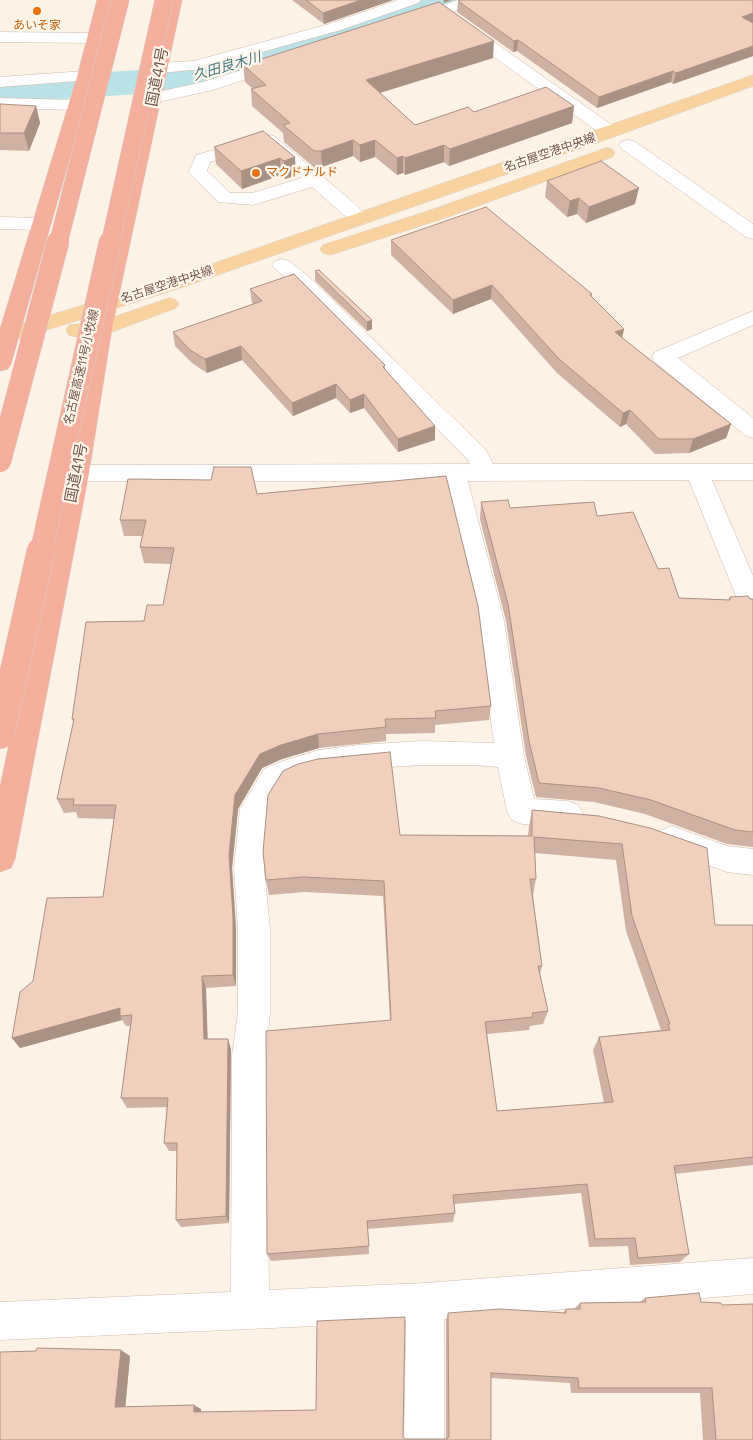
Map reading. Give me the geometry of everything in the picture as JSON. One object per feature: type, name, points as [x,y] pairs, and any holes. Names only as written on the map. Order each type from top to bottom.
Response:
[{"type":"highway","points":[[0,364],[4,336],[41,224],[85,76],[105,0]]},
{"type":"highway","points":[[0,461],[120,0]]},
{"type":"highway","name":"名古屋高速11号小牧線","points":[[0,735],[164,0]]},
{"type":"highway","name":"国道41号","points":[[0,859],[77,473],[102,328],[109,304],[174,0]]},
{"type":"main road","name":"名古屋空港中央線","points":[[4,336],[109,304],[360,219],[753,80]]},
{"type":"main road","name":"名古屋空港中央線","points":[[4,336],[102,328],[282,265],[435,215],[637,142]]},
{"type":"street","points":[[160,69],[195,66],[335,27],[413,0]]},
{"type":"street","points":[[427,0],[610,132]]},
{"type":"street","points":[[395,26],[473,0]]},
{"type":"street","points":[[0,37],[94,38]]},
{"type":"street","points":[[154,98],[207,86],[292,59]]},
{"type":"street","points":[[0,82],[85,76]]},
{"type":"street","points":[[0,103],[76,104]]},
{"type":"street","points":[[314,180],[253,199],[225,198],[198,172],[202,158],[268,140],[360,219]]},
{"type":"street","points":[[637,142],[753,233]]},
{"type":"street","points":[[0,223],[41,224]]},
{"type":"street","points":[[282,265],[302,281],[478,456],[486,473]]},
{"type":"street","points":[[753,316],[663,357],[753,430]]},
{"type":"street","points":[[697,472],[753,606]]},
{"type":"street","points":[[77,473],[753,472]]},
{"type":"street","points":[[454,473],[491,621],[510,756],[522,811],[594,817]]},
{"type":"street","points":[[250,1309],[248,1055],[254,1013],[254,929],[249,868],[256,809],[274,778],[293,769],[319,762],[358,757],[421,753],[475,753],[510,756]]},
{"type":"street","points":[[645,829],[727,859],[753,862]]},
{"type":"street","points":[[0,1321],[426,1302],[753,1276]]},
{"type":"street","points":[[424,1440],[426,1302]]},
{"type":"building","points":[[306,0],[361,0],[323,13]]},
{"type":"building","points":[[751,0],[753,1],[753,13],[742,17],[753,23],[753,46],[599,97],[518,40],[514,41],[458,1]]},
{"type":"building","points":[[439,2],[494,41],[366,80],[415,125],[468,107],[474,112],[546,87],[574,106],[450,149],[444,145],[405,158],[403,156],[397,158],[375,140],[360,145],[353,140],[321,151],[314,151],[283,125],[290,123],[251,89],[266,85],[243,65]]},
{"type":"building","points":[[0,104],[36,106],[24,133],[0,133]]},
{"type":"building","points":[[263,131],[295,157],[284,161],[280,158],[241,171],[214,147]]},
{"type":"building","points":[[601,161],[639,188],[589,207],[579,198],[570,201],[547,181]]},
{"type":"building","points":[[486,207],[592,294],[590,295],[624,329],[615,332],[731,424],[693,439],[659,439],[630,410],[623,413],[559,359],[492,285],[453,300],[391,240]]},
{"type":"building","points":[[319,270],[372,320],[367,322],[315,271]]},
{"type":"building","points":[[294,274],[385,365],[383,367],[435,426],[398,439],[364,394],[350,400],[336,384],[292,403],[241,346],[205,359],[190,350],[173,332],[262,301],[250,289]]},
{"type":"building","points":[[214,467],[251,467],[257,494],[446,476],[478,606],[491,706],[435,711],[436,718],[385,719],[386,727],[318,734],[281,745],[260,754],[235,795],[229,855],[233,917],[233,975],[202,976],[204,1039],[228,1039],[226,1216],[176,1220],[177,1143],[164,1143],[168,1098],[121,1098],[132,1015],[120,1016],[120,1008],[12,1038],[20,992],[33,981],[47,898],[103,897],[116,805],[73,805],[74,799],[57,799],[74,719],[72,719],[86,622],[144,621],[147,605],[163,605],[174,548],[140,547],[146,520],[120,520],[128,479],[211,480]]},
{"type":"building","points":[[508,500],[510,508],[594,502],[597,516],[633,512],[658,569],[669,568],[679,598],[730,600],[730,597],[748,596],[750,599],[753,599],[753,832],[735,830],[651,800],[599,788],[539,783],[529,741],[508,604],[481,502]]},
{"type":"building","points":[[390,752],[400,835],[532,836],[532,810],[599,816],[650,828],[707,848],[715,925],[753,925],[753,1157],[674,1166],[689,1254],[638,1258],[635,1238],[595,1239],[587,1184],[453,1195],[455,1213],[367,1221],[369,1246],[267,1254],[266,1031],[391,1020],[384,881],[303,877],[266,880],[263,852],[268,795],[283,771],[298,764],[318,759]],"holes":[[[534,837],[622,844],[632,916],[670,1024],[668,1024],[670,1030],[599,1037],[613,1102],[497,1111],[485,1022],[533,1017],[532,1013],[548,1011],[538,966],[542,966],[530,879],[536,879]]]},
{"type":"building","points":[[699,1293],[701,1302],[721,1303],[722,1305],[753,1304],[753,1440],[716,1440],[712,1388],[579,1388],[578,1378],[491,1373],[491,1440],[0,1440],[0,1352],[36,1351],[37,1348],[121,1350],[115,1407],[194,1405],[194,1412],[316,1410],[317,1321],[405,1317],[403,1437],[405,1439],[447,1439],[449,1437],[448,1313],[500,1309],[566,1313],[566,1309],[580,1309],[580,1303],[646,1302],[645,1298]]},
{"type":"waterway","name":"久田良木川","points":[[0,91],[185,79],[211,73],[446,0]]},
{"type":"place","name":"あいそ家","points":[[37,11]]},
{"type":"place","name":"マクドナルド","points":[[256,173]]}]
